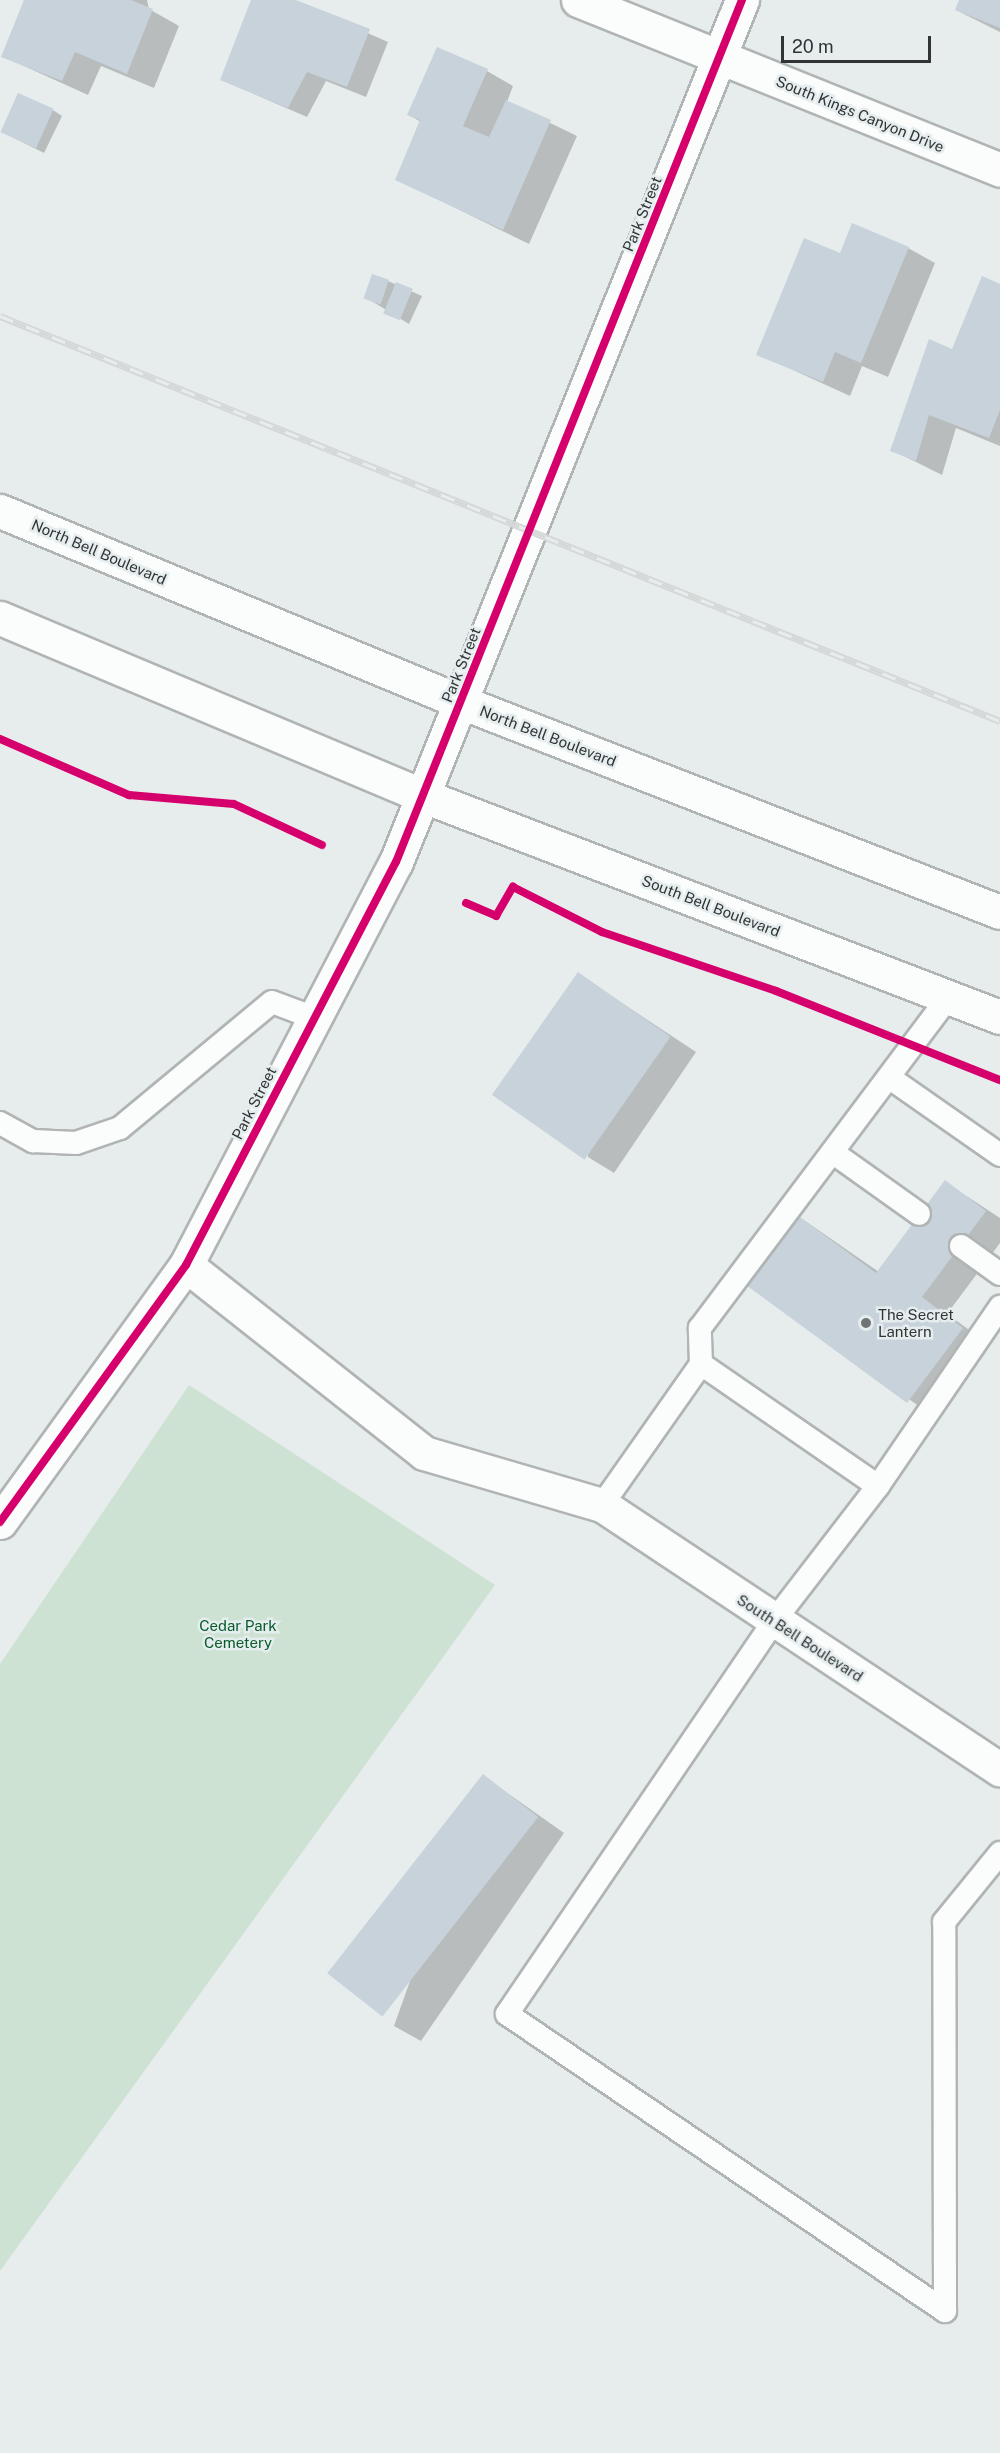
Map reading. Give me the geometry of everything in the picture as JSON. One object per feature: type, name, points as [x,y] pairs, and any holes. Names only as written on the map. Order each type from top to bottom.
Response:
[{"type":"street","name":"South Kings Canyon Drive","points":[[578,0],[1000,170]]},
{"type":"street","name":"Park Street","points":[[0,1522],[186,1265],[312,1017],[396,862],[742,0]]},
{"type":"street","name":"North Bell Boulevard","points":[[0,511],[461,702],[1000,912]]},
{"type":"street","points":[[0,618],[421,795]]},
{"type":"street","name":"South Bell Boulevard","points":[[421,795],[1000,1017]]},
{"type":"street","name":"South Bell Boulevard","points":[[186,1265],[424,1453],[602,1505],[774,1622],[1000,1769]]},
{"type":"lane","points":[[602,1505],[701,1364],[700,1328],[835,1154],[949,996]]},
{"type":"lane","points":[[0,1123],[33,1141],[76,1143],[120,1128],[272,1002],[312,1017]]},
{"type":"lane","points":[[890,1078],[1000,1155]]},
{"type":"lane","points":[[835,1154],[919,1214]]},
{"type":"lane","points":[[961,1246],[1000,1274]]},
{"type":"lane","points":[[1000,1307],[878,1486],[774,1622],[507,2014],[945,2311],[944,1922],[1000,1853]]},
{"type":"lane","points":[[701,1364],[878,1486]]},
{"type":"green space","name":"Cedar Park Cemetery","points":[[189,1385],[495,1585],[0,2271],[0,1664]]},
{"type":"building","points":[[24,0],[131,0],[153,9],[127,74],[75,52],[62,81],[1,57]]},
{"type":"building","points":[[251,0],[296,0],[370,29],[347,87],[307,72],[288,108],[220,80]]},
{"type":"building","points":[[959,0],[1000,0],[1000,28],[955,10]]},
{"type":"building","points":[[437,47],[488,69],[463,126],[489,137],[506,100],[551,120],[503,230],[395,180],[420,120],[407,115]]},
{"type":"building","points":[[18,93],[54,109],[36,148],[1,132]]},
{"type":"building","points":[[852,223],[909,247],[861,363],[835,352],[823,382],[756,355],[804,238],[840,253]]},
{"type":"building","points":[[372,274],[389,280],[381,304],[364,299]]},
{"type":"building","points":[[982,276],[1000,284],[1000,410],[989,438],[929,415],[916,461],[890,451],[929,339],[952,349]]},
{"type":"building","points":[[396,282],[413,289],[400,320],[383,314]]},
{"type":"building","points":[[578,972],[671,1037],[585,1160],[492,1095]]},
{"type":"building","points":[[945,1180],[986,1211],[922,1297],[963,1328],[907,1403],[746,1285],[797,1215],[876,1273]]},
{"type":"building","points":[[483,1774],[538,1817],[382,2016],[327,1973]]},
{"type":"railway","points":[[0,316],[1000,721]]},
{"type":"cycle path","points":[[0,1522],[186,1265],[396,862],[742,0]]},
{"type":"cycle path","points":[[0,739],[129,795],[234,804],[322,845]]},
{"type":"cycle path","points":[[466,903],[496,916],[513,887],[602,932],[776,991],[1000,1080]]},
{"type":"place","name":"The Secret Lantern","points":[[866,1323]]}]
